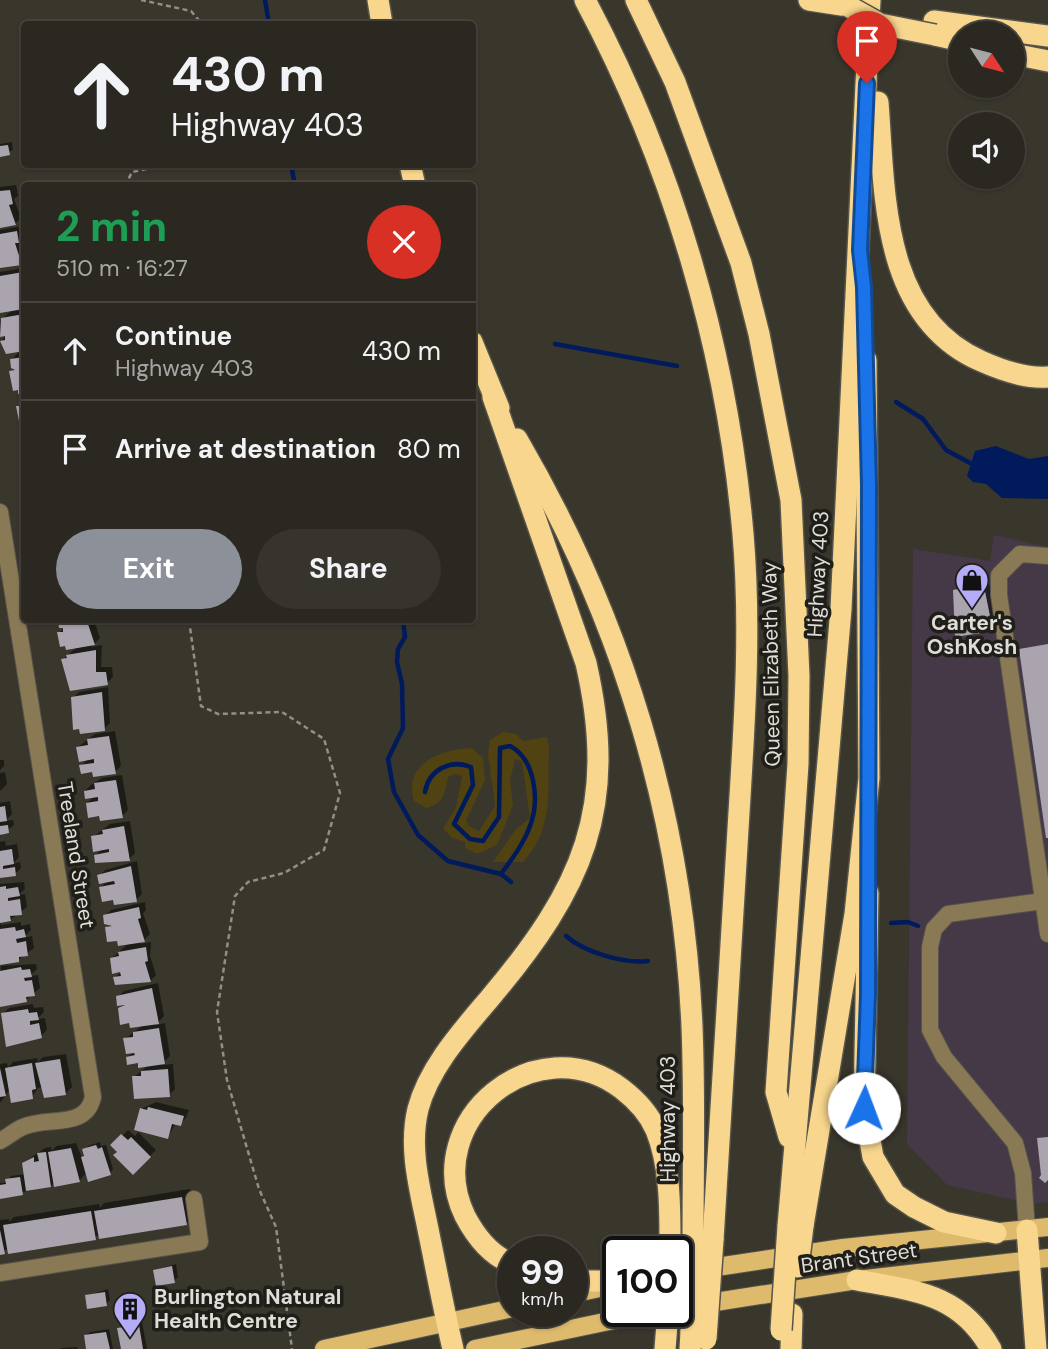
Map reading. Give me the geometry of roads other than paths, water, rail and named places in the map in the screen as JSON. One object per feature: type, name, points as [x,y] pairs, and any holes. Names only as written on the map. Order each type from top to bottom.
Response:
[{"type":"highway","points":[[378,0],[382,21]]},
{"type":"highway","name":"Queen Elizabeth Way","points":[[585,0],[651,146],[690,256],[714,348],[743,533],[747,621],[744,718],[703,1242],[698,1342]]},
{"type":"highway","name":"Queen Elizabeth Way","points":[[636,0],[680,94],[741,263],[765,359],[791,500],[799,662],[798,752],[776,1092],[793,1149],[795,1226],[784,1331],[791,1349]]},
{"type":"highway","points":[[809,0],[848,6],[880,24],[1048,36]]},
{"type":"highway","points":[[871,0],[886,214],[903,280],[930,323],[947,341],[968,355],[1004,371],[1048,377]]},
{"type":"highway","name":"Highway 403","points":[[793,1149],[834,709],[871,0]]},
{"type":"highway","points":[[934,28],[948,35]]},
{"type":"highway","points":[[1026,57],[1048,61]]},
{"type":"highway","points":[[860,250],[864,287],[869,485],[869,778],[864,1108],[873,1157],[895,1194],[944,1222],[996,1233]]},
{"type":"highway","name":"Highway 403","points":[[476,352],[493,397],[543,484],[599,603],[626,672],[659,784],[675,865],[692,1026],[703,1242]]},
{"type":"highway","points":[[453,1349],[413,1140],[418,1110],[432,1075],[471,1021],[528,954],[566,895],[591,830],[600,774],[596,706],[586,663],[493,397]]},
{"type":"highway","points":[[795,1226],[855,914],[869,778]]},
{"type":"highway","points":[[497,1254],[487,1248],[470,1224],[456,1191],[456,1159],[466,1125],[489,1096],[521,1075],[560,1066],[583,1070],[610,1080],[631,1096],[656,1129],[667,1173],[669,1236]]},
{"type":"highway","points":[[1036,1349],[1038,1228]]},
{"type":"highway","points":[[857,1280],[933,1295],[953,1305],[979,1329],[991,1349]]},
{"type":"main road","name":"Brant Street","points":[[693,1271],[831,1249],[1038,1228]]},
{"type":"main road","name":"Brant Street","points":[[693,1306],[857,1280],[1039,1259]]},
{"type":"main road","points":[[324,1349],[497,1312]]},
{"type":"main road","points":[[475,1349],[602,1322]]},
{"type":"street","name":"Treeland Street","points":[[0,512],[7,598],[93,1097],[85,1114],[76,1119],[25,1126],[0,1142]]},
{"type":"street","points":[[1048,556],[1020,554],[999,575],[999,595],[1048,934]]},
{"type":"street","points":[[1038,1228],[1015,1143],[944,1057],[930,1030],[930,947],[934,929],[948,914],[1043,901]]},
{"type":"street","points":[[0,1273],[200,1242],[194,1199]]},
{"type":"waterway","points":[[265,0],[268,21]]},
{"type":"waterway","points":[[292,168],[294,182]]},
{"type":"waterway","points":[[555,344],[677,366]]},
{"type":"waterway","points":[[896,402],[923,419],[946,450],[970,463]]},
{"type":"waterway","points":[[403,623],[405,637],[398,649],[397,662],[402,684],[403,728],[388,759],[394,792],[418,835],[448,861],[501,874]]},
{"type":"waterway","points":[[425,792],[431,777],[442,768],[456,764],[471,767],[473,785],[454,824],[470,839],[483,841],[499,817],[500,748],[510,746],[518,752],[530,770],[535,804],[524,839],[501,874],[511,882]]},
{"type":"waterway","points":[[891,923],[908,922],[918,926]]},
{"type":"waterway","points":[[566,936],[605,956],[628,961],[648,961]]},
{"type":"place","name":"Carter's OshKosh","points":[[972,610]]},
{"type":"place","name":"Burlington Natural Health Centre","points":[[130,1339]]}]
